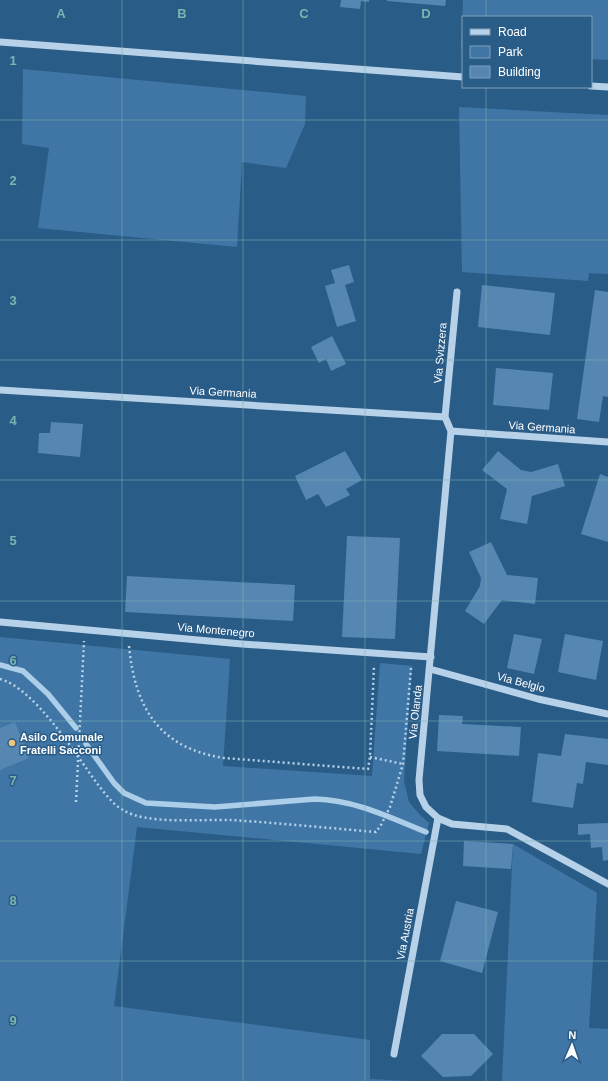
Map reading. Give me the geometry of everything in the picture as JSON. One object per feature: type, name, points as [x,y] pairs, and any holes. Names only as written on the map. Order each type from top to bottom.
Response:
[{"type":"street","points":[[0,42],[462,77]]},
{"type":"street","points":[[592,86],[608,88]]},
{"type":"street","name":"Via Svizzera","points":[[445,417],[457,292]]},
{"type":"street","name":"Via Germania","points":[[0,390],[445,417]]},
{"type":"street","name":"Via Olanda","points":[[445,417],[451,432],[419,780],[420,796],[426,807],[438,818],[452,824],[507,829],[608,884]]},
{"type":"street","name":"Via Germania","points":[[451,432],[608,442]]},
{"type":"street","name":"Via Montenegro","points":[[0,622],[242,644],[431,657]]},
{"type":"street","name":"Via Belgio","points":[[430,669],[538,699],[608,714]]},
{"type":"street","name":"Via Austria","points":[[394,1054],[438,818]]},
{"type":"path","points":[[76,802],[84,645]]},
{"type":"path","points":[[129,650],[138,692],[151,717],[164,733],[178,744],[195,752],[224,758],[368,770],[370,757],[374,660]]},
{"type":"path","points":[[0,679],[17,687],[39,707],[56,726],[78,758],[111,800],[122,810],[138,817],[160,819],[230,820],[376,832],[382,825],[390,807],[403,764],[412,662]]},
{"type":"path","points":[[370,757],[403,764]]},
{"type":"green space","points":[[463,0],[608,0],[608,60],[592,59],[592,16],[462,16]]},
{"type":"green space","points":[[462,24],[462,49],[461,49]]},
{"type":"green space","points":[[23,69],[306,96],[305,124],[286,168],[242,162],[237,247],[38,228],[49,148],[22,144]]},
{"type":"green space","points":[[459,107],[608,115],[608,274],[589,273],[588,281],[462,272]]},
{"type":"green space","points":[[0,637],[230,659],[223,766],[372,776],[380,663],[412,666],[404,781],[409,802],[429,823],[421,854],[137,827],[114,1006],[370,1040],[370,1079],[411,1081],[0,1081]]},
{"type":"green space","points":[[513,844],[597,893],[589,1028],[608,1029],[608,1081],[502,1081]]},
{"type":"building","points":[[341,0],[369,0],[369,2],[361,1],[360,9],[340,7]]},
{"type":"building","points":[[387,0],[446,0],[445,6]]},
{"type":"building","points":[[349,265],[354,282],[345,285],[356,321],[337,327],[325,286],[335,283],[331,270]]},
{"type":"building","points":[[482,285],[555,293],[550,335],[478,327]]},
{"type":"building","points":[[595,290],[608,292],[608,397],[603,396],[599,422],[577,419]]},
{"type":"building","points":[[332,336],[346,364],[331,371],[326,359],[319,363],[311,347]]},
{"type":"building","points":[[496,368],[553,373],[549,410],[493,405]]},
{"type":"building","points":[[51,422],[83,424],[80,457],[38,453],[39,433],[50,433]]},
{"type":"building","points":[[345,451],[362,480],[346,489],[350,495],[326,507],[318,494],[306,500],[295,476]]},
{"type":"building","points":[[498,451],[521,470],[531,472],[558,464],[565,486],[532,496],[527,524],[500,519],[507,489],[482,470]]},
{"type":"building","points":[[600,474],[608,477],[608,542],[581,534]]},
{"type":"building","points":[[347,536],[400,538],[395,639],[342,637]]},
{"type":"building","points":[[491,542],[507,575],[538,578],[535,604],[502,600],[484,624],[465,611],[480,586],[481,578],[469,552]]},
{"type":"building","points":[[127,576],[295,585],[293,621],[125,612]]},
{"type":"building","points":[[514,634],[542,639],[534,674],[507,668]]},
{"type":"building","points":[[565,634],[603,641],[596,680],[558,672]]},
{"type":"building","points":[[439,715],[463,716],[462,724],[521,727],[519,756],[437,751]]},
{"type":"building","name":"Asilo Comunale Fratelli Sacconi","points":[[15,722],[29,758],[0,770],[0,728]]},
{"type":"building","points":[[565,734],[608,739],[608,765],[586,762],[583,784],[577,783],[573,808],[532,802],[538,753],[561,756]]},
{"type":"building","points":[[608,823],[608,860],[603,861],[602,847],[591,848],[590,834],[578,835],[578,824]]},
{"type":"building","points":[[464,841],[513,844],[511,869],[463,866]]},
{"type":"building","points":[[456,901],[498,912],[482,973],[440,961]]},
{"type":"building","points":[[442,1034],[474,1034],[493,1054],[471,1076],[443,1077],[421,1056]]},
{"type":"waterway","points":[[0,665],[23,671],[48,694],[76,728]]},
{"type":"waterway","points":[[86,744],[114,783],[124,793],[146,803],[215,807],[315,799],[330,800],[344,802],[372,810],[426,832]]},
{"type":"place","name":"Asilo Comunale Fratelli Sacconi","points":[[12,743]]}]
